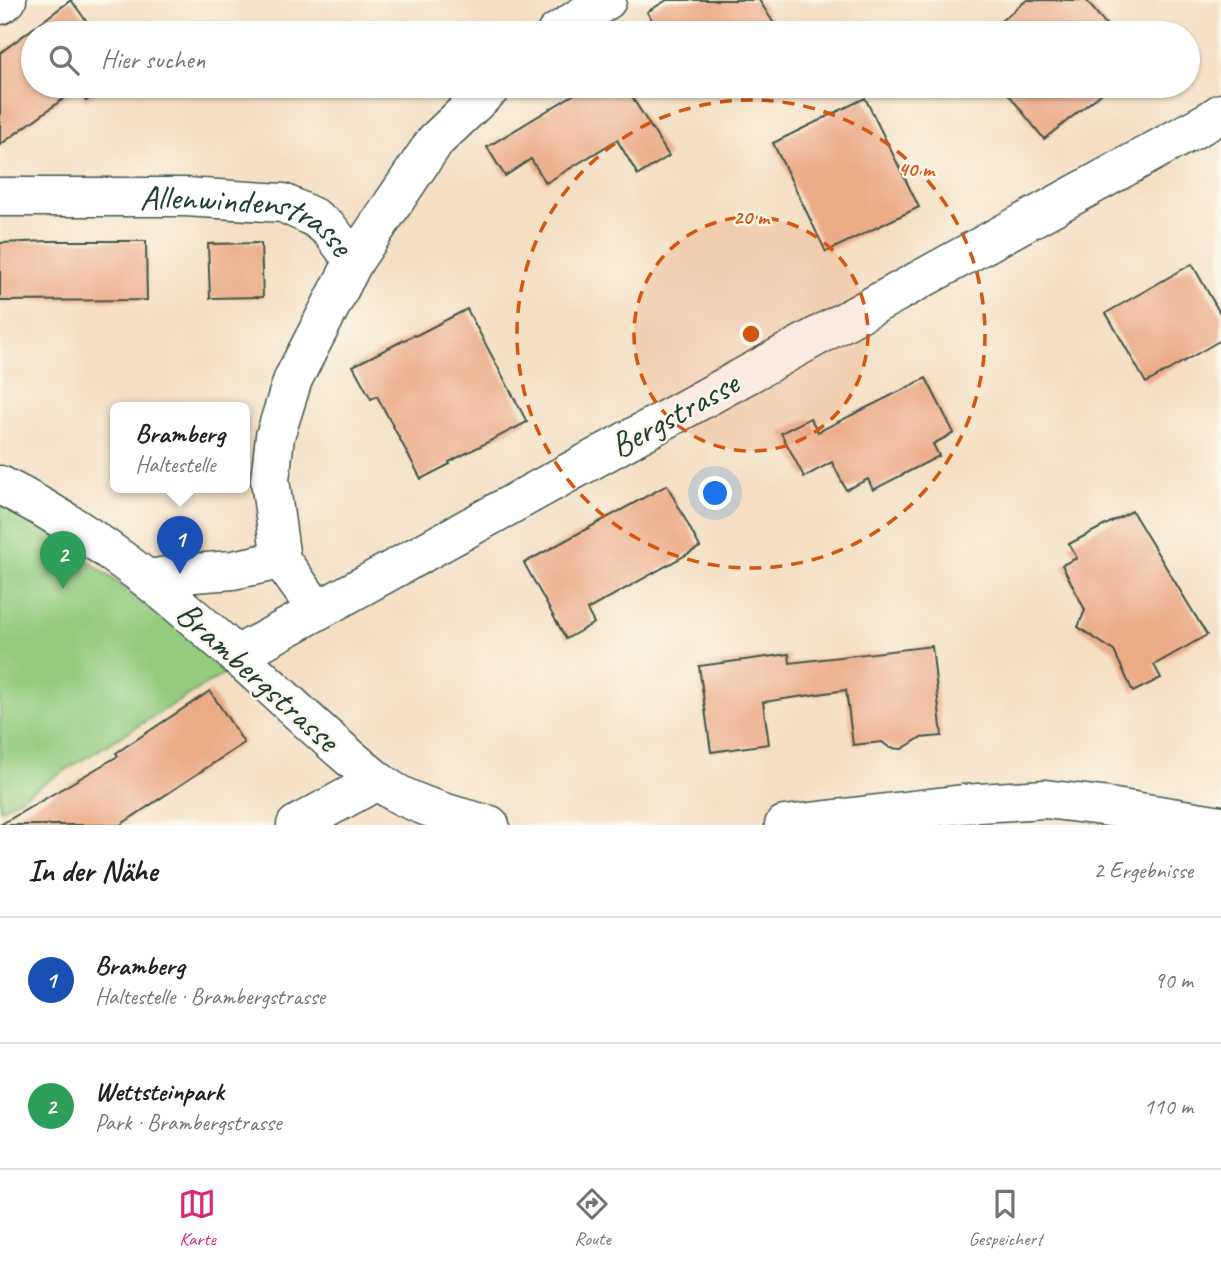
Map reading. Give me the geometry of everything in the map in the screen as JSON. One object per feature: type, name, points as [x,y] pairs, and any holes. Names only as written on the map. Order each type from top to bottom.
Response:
[{"type":"street","points":[[0,5],[8,0]]},
{"type":"street","points":[[575,21],[607,0]]},
{"type":"street","points":[[354,261],[435,141],[480,98]]},
{"type":"street","name":"Bergstrasse","points":[[237,655],[1221,113]]},
{"type":"street","name":"Allenwindenstrasse","points":[[0,197],[185,197],[283,203],[315,218],[330,230],[354,261],[293,379],[275,436],[270,480],[281,560],[317,610]]},
{"type":"street","name":"Brambergstrasse","points":[[0,485],[30,499],[102,545],[148,579],[237,655],[311,725],[377,780],[404,797],[454,816],[490,825]]},
{"type":"street","points":[[148,579],[233,570],[281,560]]},
{"type":"street","points":[[296,825],[377,780]]},
{"type":"street","points":[[784,825],[961,814],[1045,799],[1221,825]]},
{"type":"green space","points":[[0,501],[19,510],[233,668],[0,810]]},
{"type":"building","points":[[71,0],[86,21],[43,21]]},
{"type":"building","points":[[667,0],[759,0],[772,21],[653,21],[647,12]]},
{"type":"building","points":[[1027,0],[1086,0],[1103,21],[1001,21]]},
{"type":"building","points":[[21,37],[21,98],[65,98],[0,145],[0,53]]},
{"type":"building","points":[[568,98],[633,98],[669,156],[638,175],[617,140],[546,183],[531,159],[505,176],[487,147]]},
{"type":"building","points":[[865,98],[919,207],[826,252],[773,143]]},
{"type":"building","points":[[1012,98],[1096,98],[1044,139]]},
{"type":"building","points":[[146,241],[147,300],[0,301],[0,243]]},
{"type":"building","points":[[261,243],[263,297],[210,298],[208,244]]},
{"type":"building","points":[[1192,264],[1221,315],[1221,340],[1146,383],[1106,313]]},
{"type":"building","points":[[467,309],[527,422],[421,479],[377,396],[371,399],[353,366]]},
{"type":"building","points":[[926,378],[954,433],[933,444],[939,456],[873,490],[868,479],[846,490],[832,462],[804,477],[781,433],[810,418],[818,432]]},
{"type":"building","points":[[667,485],[700,547],[587,610],[594,623],[566,639],[524,563]]},
{"type":"building","points":[[1132,511],[1207,635],[1154,665],[1161,678],[1133,692],[1114,651],[1078,627],[1085,610],[1062,565],[1077,558],[1069,544]]},
{"type":"building","points":[[932,646],[942,736],[920,738],[902,749],[890,748],[882,742],[853,745],[846,690],[763,702],[769,744],[711,752],[699,666],[789,654],[790,663]]},
{"type":"building","points":[[210,691],[244,743],[120,825],[0,825],[118,756],[116,753]]},
{"type":"place","name":"Bramberg","points":[[180,574]]},
{"type":"place","name":"Wettsteinpark","points":[[63,589]]}]
